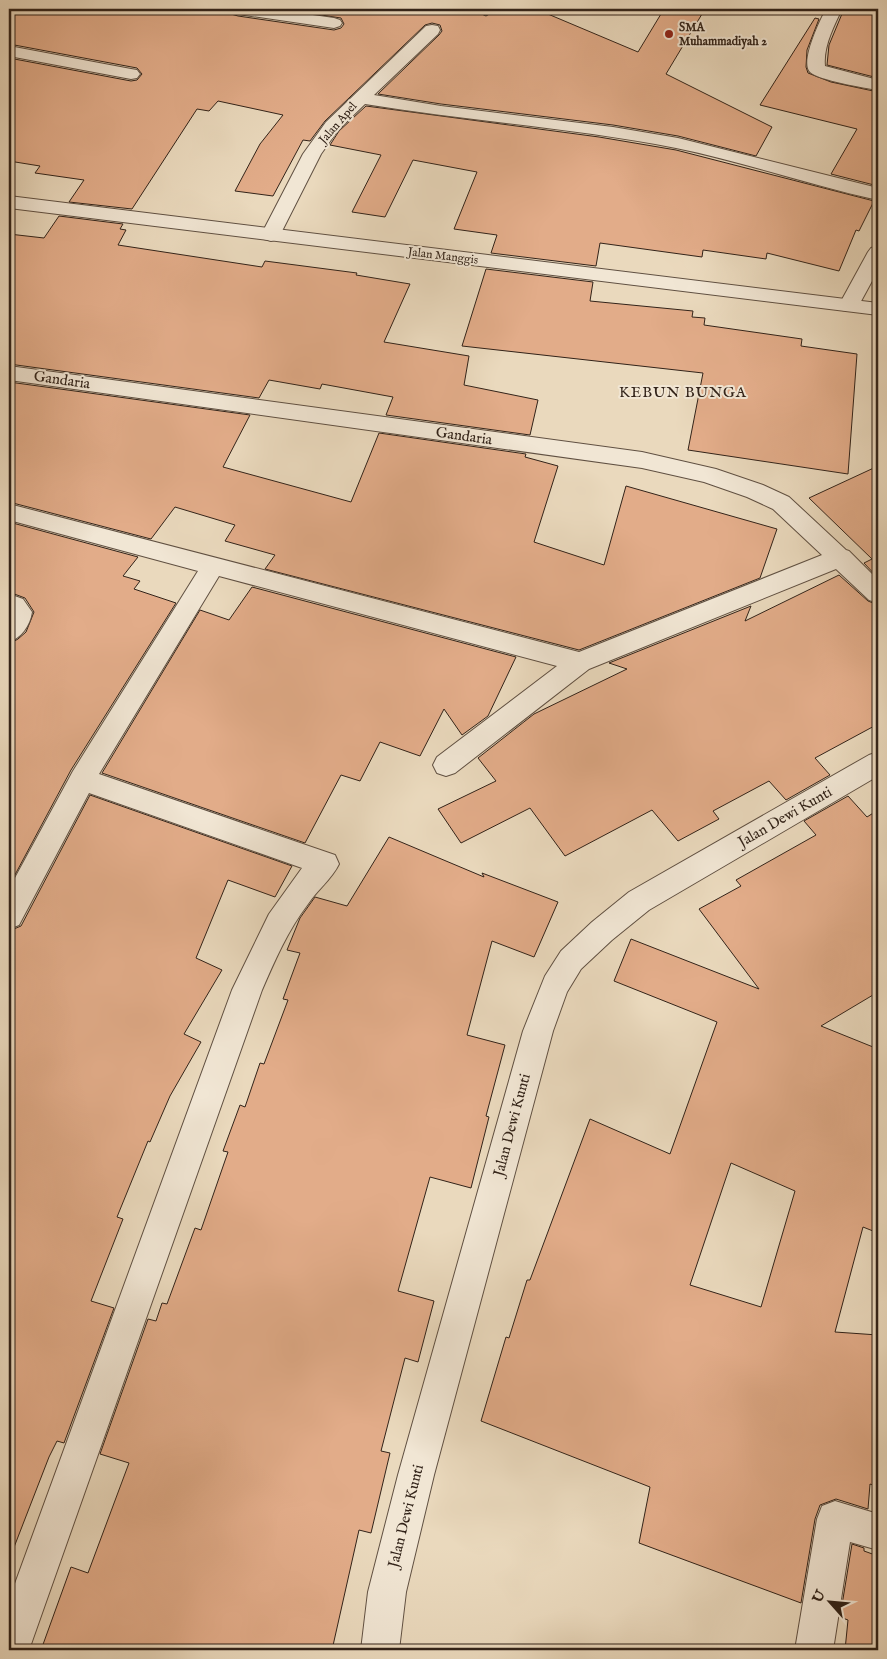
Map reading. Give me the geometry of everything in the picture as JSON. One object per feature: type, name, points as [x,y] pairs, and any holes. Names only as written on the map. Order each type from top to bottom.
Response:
[{"type":"street","points":[[238,9],[334,23]]},
{"type":"street","points":[[813,9],[832,12],[816,55],[815,63],[817,69],[829,74],[878,85]]},
{"type":"street","name":"Jalan Apel","points":[[271,235],[312,154],[332,126],[432,30]]},
{"type":"street","points":[[9,51],[132,74]]},
{"type":"street","points":[[360,98],[663,140],[878,194]]},
{"type":"street","name":"Jalan Manggis","points":[[9,202],[878,309]]},
{"type":"street","points":[[849,305],[878,252]]},
{"type":"street","name":"Gandaria","points":[[9,373],[642,460],[708,475],[781,503],[841,557],[878,594]]},
{"type":"street","points":[[9,512],[580,662]]},
{"type":"street","points":[[446,765],[580,662],[841,557]]},
{"type":"street","points":[[9,916],[82,779],[214,565]]},
{"type":"street","points":[[9,603],[17,608],[20,612],[20,617],[9,632]]},
{"type":"street","name":"Jalan Dewi Kunti","points":[[380,1650],[387,1592],[416,1475],[538,1031],[556,986],[571,960],[602,931],[640,901],[878,763]]},
{"type":"street","points":[[10,1650],[247,990],[263,951],[284,912],[325,864],[82,779]]},
{"type":"street","points":[[814,1650],[835,1519],[878,1532]]},
{"type":"building","points":[[9,9],[228,9],[231,14],[238,16],[334,30],[341,28],[344,24],[341,18],[282,9],[471,9],[486,16],[498,9],[536,9],[638,52],[664,9],[705,9],[666,74],[772,127],[756,156],[678,136],[613,125],[441,104],[378,94],[439,35],[442,31],[440,25],[432,23],[425,25],[325,121],[310,141],[303,140],[273,196],[235,191],[260,144],[283,115],[218,101],[209,111],[197,109],[132,209],[69,202],[84,180],[35,173],[40,166],[9,161],[9,58],[131,81],[137,80],[142,74],[137,68],[9,44]]},
{"type":"building","points":[[844,9],[878,9],[878,78],[827,65],[829,45]]},
{"type":"building","points":[[815,18],[819,19],[807,50],[806,67],[808,73],[831,82],[878,92],[878,186],[831,174],[857,129],[760,105]]},
{"type":"building","points":[[366,106],[599,137],[676,150],[874,201],[859,231],[856,230],[839,271],[767,253],[766,259],[703,250],[702,257],[600,243],[596,266],[491,253],[497,235],[454,229],[477,172],[413,160],[385,217],[352,212],[381,155],[330,145],[339,131]]},
{"type":"building","points":[[59,216],[123,224],[120,229],[126,230],[118,245],[262,267],[265,261],[357,273],[356,275],[410,284],[384,342],[469,356],[464,385],[538,400],[530,435],[386,415],[393,397],[322,384],[320,389],[269,380],[259,398],[9,364],[9,234],[44,238]]},
{"type":"building","points":[[486,269],[593,282],[590,301],[693,311],[692,317],[705,318],[704,325],[802,339],[801,346],[857,354],[848,474],[688,450],[703,373],[462,346]]},
{"type":"building","points":[[9,382],[250,415],[223,467],[351,502],[379,433],[526,454],[525,457],[558,466],[534,542],[604,565],[626,486],[777,529],[760,578],[579,650],[265,569],[275,555],[225,541],[235,525],[175,507],[151,539],[9,502]]},
{"type":"building","points":[[878,466],[878,578],[864,563],[872,559],[809,498]]},
{"type":"building","points":[[9,522],[138,557],[123,576],[140,581],[134,589],[176,603],[71,770],[9,886],[9,644],[26,632],[34,612],[25,598],[9,592]]},
{"type":"building","points":[[839,575],[868,601],[878,605],[878,724],[815,758],[830,775],[786,800],[769,781],[713,811],[719,819],[678,841],[652,810],[565,856],[530,808],[461,843],[438,809],[496,781],[478,758],[534,714],[627,669],[609,663],[751,606],[745,621]]},
{"type":"building","points":[[252,587],[516,657],[488,716],[462,735],[444,709],[420,756],[380,742],[360,781],[341,775],[305,843],[102,773],[200,610],[229,620]]},
{"type":"building","points":[[90,795],[292,866],[275,897],[228,880],[196,958],[222,970],[184,1034],[201,1042],[170,1096],[150,1142],[148,1141],[117,1217],[123,1219],[91,1301],[114,1308],[64,1443],[57,1441],[49,1457],[11,1555],[9,1555],[9,931],[21,926]]},
{"type":"building","points":[[848,796],[867,817],[878,810],[878,992],[821,1026],[878,1049],[878,1233],[863,1227],[835,1332],[878,1335],[878,1487],[870,1484],[868,1509],[836,1499],[820,1505],[815,1519],[801,1603],[639,1543],[650,1487],[481,1421],[506,1337],[509,1338],[527,1280],[530,1280],[590,1119],[670,1154],[717,1022],[614,981],[631,939],[759,989],[699,909],[741,886],[736,880],[816,835],[804,821]],"holes":[[[731,1163],[795,1191],[761,1307],[690,1285]]]},
{"type":"building","points":[[389,837],[484,877],[482,873],[558,902],[534,957],[492,941],[467,1035],[505,1045],[486,1116],[489,1117],[471,1188],[430,1177],[398,1291],[434,1301],[418,1362],[405,1358],[381,1451],[390,1453],[371,1533],[359,1530],[332,1650],[41,1650],[71,1567],[88,1573],[129,1463],[100,1454],[148,1319],[156,1321],[162,1303],[167,1304],[195,1228],[201,1230],[228,1152],[223,1151],[240,1105],[245,1107],[260,1063],[264,1064],[288,1000],[283,999],[300,953],[287,950],[300,918],[315,897],[347,906]]},
{"type":"building","points":[[852,1544],[878,1556],[878,1650],[845,1650],[848,1620],[840,1617]]},
{"type":"place","name":"SMA Muhammadiyah 2","points":[[669,34]]},
{"type":"district","name":"KEBUN BUNGA","points":[[683,392]]}]
